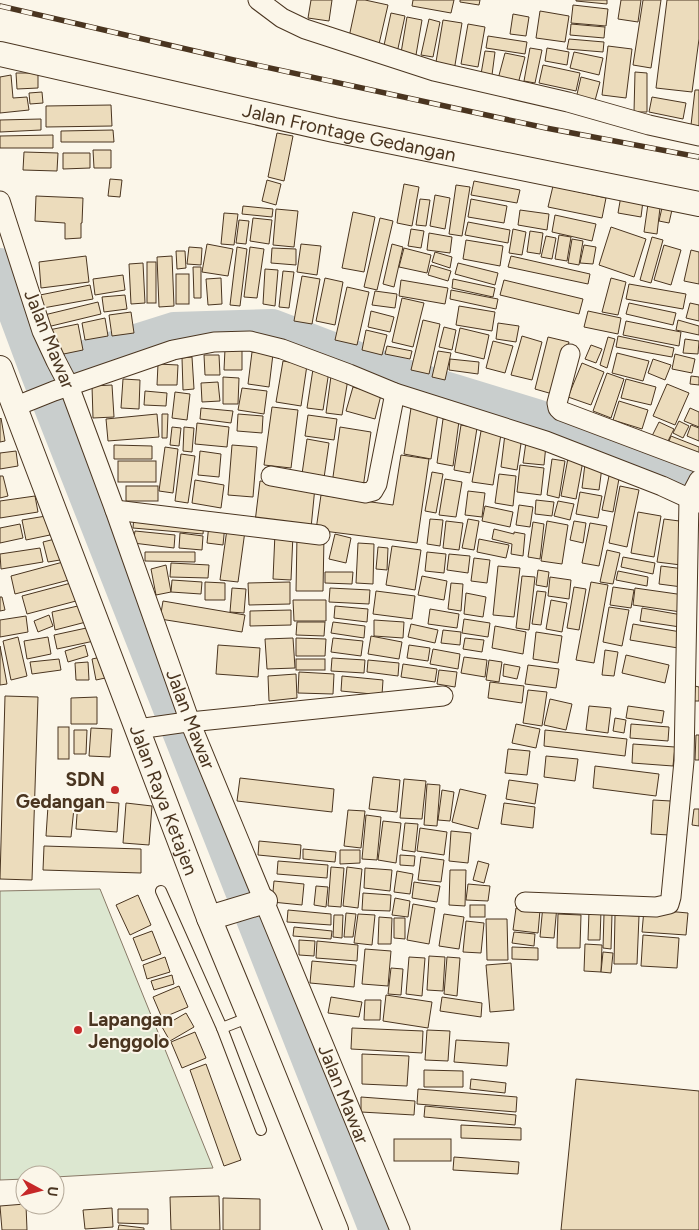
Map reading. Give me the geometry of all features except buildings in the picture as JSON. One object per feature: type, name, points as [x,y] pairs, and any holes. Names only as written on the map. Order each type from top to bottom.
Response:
[{"type":"street","points":[[258,0],[274,6],[282,18],[304,29],[434,70],[699,136]]},
{"type":"street","name":"Jalan Frontage Gedangan","points":[[0,54],[334,130],[699,204]]},
{"type":"street","name":"Jalan Mawar","points":[[0,201],[42,331],[56,361],[61,388],[115,510],[185,722],[400,1230]]},
{"type":"street","points":[[20,404],[172,350],[214,342],[250,341],[282,349],[395,393],[546,441],[662,486],[695,494],[684,761],[671,897],[668,904],[656,907],[525,902]]},
{"type":"street","points":[[570,354],[557,403],[561,412],[699,463]]},
{"type":"street","name":"Jalan Raya Ketajen","points":[[1,373],[20,404],[250,1016],[336,1230]]},
{"type":"street","points":[[271,476],[365,493],[373,491],[377,484],[395,393]]},
{"type":"street","points":[[115,510],[320,535]]},
{"type":"street","points":[[142,728],[443,696]]},
{"type":"street","points":[[214,917],[260,902]]},
{"type":"lane","points":[[161,891],[222,1028],[261,1130]]},
{"type":"lane","points":[[222,1028],[250,1016]]},
{"type":"green space","name":"Lapangan Jenggolo","points":[[100,889],[213,1168],[65,1176],[65,1165],[15,1165],[15,1179],[0,1180],[0,891]]},
{"type":"waterway","points":[[0,267],[40,374],[378,1230]]},
{"type":"waterway","points":[[63,366],[174,331],[272,328],[395,375],[536,418],[699,483]]},
{"type":"railway","points":[[0,6],[238,61],[546,128],[699,157]]},
{"type":"place","name":"SDN Gedangan","points":[[115,790]]},
{"type":"place","name":"Lapangan Jenggolo","points":[[78,1030]]}]
